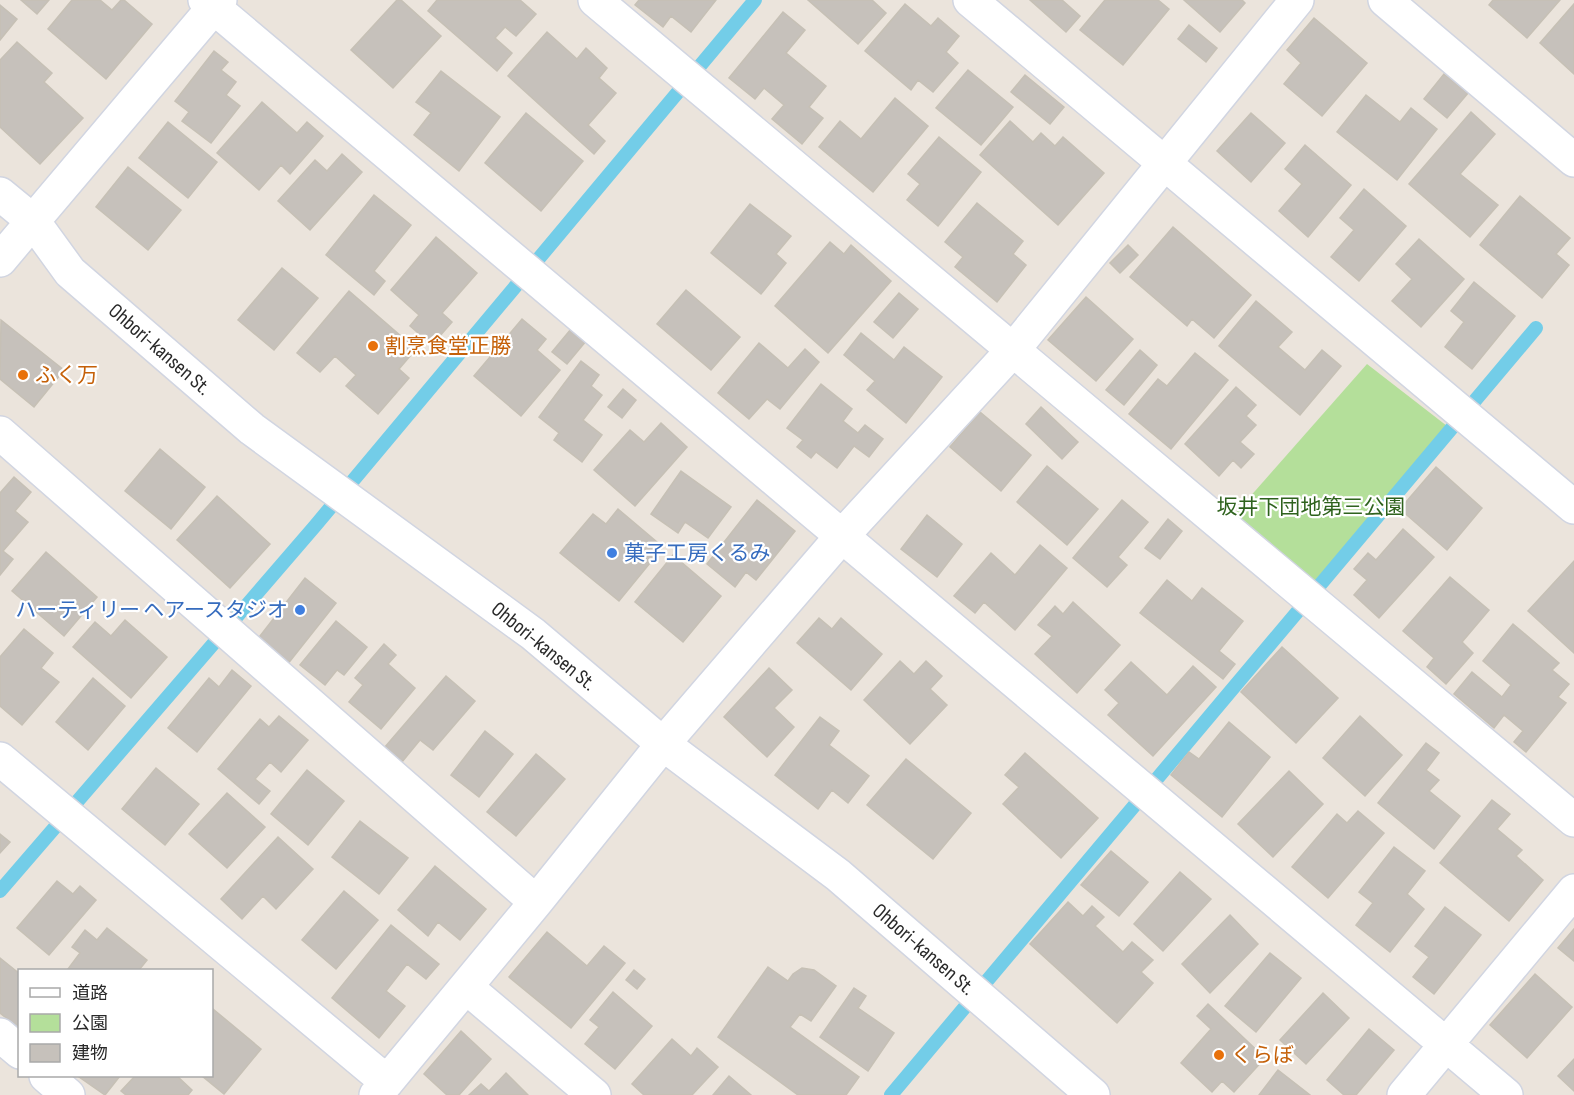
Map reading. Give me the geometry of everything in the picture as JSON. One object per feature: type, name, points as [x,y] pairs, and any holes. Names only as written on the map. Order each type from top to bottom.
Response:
[{"type":"street","points":[[595,0],[1574,820]]},
{"type":"street","points":[[970,0],[1574,507]]},
{"type":"street","points":[[0,759],[382,1089],[663,744],[842,536],[1013,350],[1297,0]]},
{"type":"street","points":[[1385,0],[1568,142]]},
{"type":"street","points":[[0,260],[213,2],[1506,1095]]},
{"type":"street","name":"Ohbori-kansen St.","points":[[0,194],[33,221],[70,272],[252,429],[533,634],[663,744],[838,875],[1093,1095]]},
{"type":"street","points":[[0,433],[536,902]]},
{"type":"street","points":[[1404,1095],[1574,891]]},
{"type":"street","points":[[466,987],[594,1095]]},
{"type":"street","points":[[0,1035],[18,1050]]},
{"type":"street","points":[[47,1077],[68,1095]]},
{"type":"green space","name":"坂井下団地第三公園","points":[[1367,364],[1447,426],[1314,586],[1233,516]]},
{"type":"building","points":[[21,0],[49,0],[37,14]]},
{"type":"building","points":[[72,0],[100,0],[112,10],[121,0],[124,0],[152,24],[106,79],[48,29]]},
{"type":"building","points":[[397,0],[401,0],[441,36],[393,88],[351,50]]},
{"type":"building","points":[[437,0],[520,0],[536,14],[516,36],[505,27],[495,38],[512,53],[497,71],[428,11]]},
{"type":"building","points":[[639,0],[716,0],[691,32],[671,16],[663,27],[635,5]]},
{"type":"building","points":[[808,0],[872,0],[886,13],[858,44]]},
{"type":"building","points":[[1030,0],[1062,0],[1080,16],[1066,32]]},
{"type":"building","points":[[1105,0],[1158,0],[1169,9],[1123,65],[1080,30]]},
{"type":"building","points":[[1184,0],[1242,0],[1245,3],[1220,32]]},
{"type":"building","points":[[1493,0],[1560,0],[1527,38],[1489,5]]},
{"type":"building","points":[[905,4],[931,26],[938,18],[959,36],[946,52],[958,63],[933,92],[918,80],[911,90],[865,51]]},
{"type":"building","points":[[1574,4],[1574,74],[1540,43]]},
{"type":"building","points":[[0,5],[17,19],[0,40]]},
{"type":"building","points":[[783,12],[805,30],[786,53],[826,86],[809,107],[823,118],[802,144],[772,119],[784,105],[764,88],[755,99],[729,78]]},
{"type":"building","points":[[1314,18],[1367,63],[1322,116],[1284,84],[1301,63],[1287,50]]},
{"type":"building","points":[[1189,25],[1217,48],[1206,62],[1178,39]]},
{"type":"building","points":[[547,32],[577,59],[586,48],[607,68],[599,78],[616,93],[588,125],[605,141],[594,154],[508,76]]},
{"type":"building","points":[[17,42],[52,73],[44,82],[83,118],[40,164],[0,127],[0,60]]},
{"type":"building","points":[[214,51],[228,62],[221,70],[236,82],[226,95],[240,106],[211,143],[182,121],[189,112],[175,101]]},
{"type":"building","points":[[968,70],[1013,107],[981,145],[936,108]]},
{"type":"building","points":[[441,71],[500,117],[459,171],[414,135],[431,113],[416,102]]},
{"type":"building","points":[[1444,74],[1468,93],[1447,118],[1424,99]]},
{"type":"building","points":[[1025,75],[1064,107],[1050,124],[1011,92]]},
{"type":"building","points":[[1366,95],[1400,122],[1411,108],[1437,129],[1397,180],[1337,132]]},
{"type":"building","points":[[895,98],[928,126],[873,192],[819,147],[840,121],[861,139]]},
{"type":"building","points":[[262,102],[297,133],[307,122],[323,136],[290,174],[281,165],[259,190],[217,153]]},
{"type":"building","points":[[1471,112],[1495,134],[1460,174],[1498,205],[1470,237],[1409,184]]},
{"type":"building","points":[[526,113],[583,161],[541,211],[485,163]]},
{"type":"building","points":[[1251,113],[1285,143],[1251,182],[1217,151]]},
{"type":"building","points":[[1010,121],[1033,142],[1041,133],[1055,146],[1063,137],[1104,173],[1058,225],[980,155]]},
{"type":"building","points":[[168,122],[217,162],[188,198],[139,158]]},
{"type":"building","points":[[939,137],[981,172],[938,226],[907,200],[920,184],[908,174]]},
{"type":"building","points":[[1305,145],[1351,185],[1308,237],[1279,211],[1302,184],[1285,169]]},
{"type":"building","points":[[342,154],[362,172],[310,230],[278,201],[315,160],[327,171]]},
{"type":"building","points":[[128,167],[181,210],[148,250],[96,207]]},
{"type":"building","points":[[1364,189],[1406,226],[1359,281],[1331,257],[1354,230],[1340,218]]},
{"type":"building","points":[[374,195],[411,225],[374,271],[385,281],[374,295],[326,255]]},
{"type":"building","points":[[1520,196],[1570,238],[1556,254],[1569,265],[1542,298],[1480,245]]},
{"type":"building","points":[[977,203],[1023,241],[1013,254],[1026,265],[997,302],[955,267],[963,257],[945,242]]},
{"type":"building","points":[[750,204],[791,236],[776,254],[786,263],[761,294],[711,253]]},
{"type":"building","points":[[1173,227],[1251,295],[1214,338],[1192,319],[1187,326],[1130,277]]},
{"type":"building","points":[[436,237],[477,273],[442,313],[452,322],[432,345],[410,326],[419,315],[391,290]]},
{"type":"building","points":[[1419,239],[1464,279],[1421,327],[1392,301],[1412,279],[1396,264]]},
{"type":"building","points":[[830,242],[844,254],[851,245],[891,281],[828,353],[775,306]]},
{"type":"building","points":[[1128,245],[1138,255],[1120,273],[1110,263]]},
{"type":"building","points":[[282,268],[318,298],[274,350],[238,320]]},
{"type":"building","points":[[1474,282],[1515,316],[1472,369],[1445,347],[1464,322],[1451,311]]},
{"type":"building","points":[[686,290],[740,337],[711,370],[657,324]]},
{"type":"building","points":[[349,291],[416,349],[399,369],[409,378],[378,414],[346,386],[356,375],[335,356],[320,372],[297,353]]},
{"type":"building","points":[[899,293],[918,309],[893,338],[874,322]]},
{"type":"building","points":[[1086,297],[1133,339],[1096,381],[1048,340]]},
{"type":"building","points":[[1256,301],[1292,332],[1278,347],[1305,370],[1322,350],[1341,366],[1300,415],[1219,346]]},
{"type":"building","points":[[522,319],[546,339],[537,350],[560,370],[521,416],[474,376]]},
{"type":"building","points":[[1,320],[64,370],[34,407],[0,379]]},
{"type":"building","points":[[571,329],[586,341],[567,364],[552,352]]},
{"type":"building","points":[[861,333],[894,360],[904,347],[942,377],[906,423],[867,390],[875,381],[844,355]]},
{"type":"building","points":[[759,343],[788,368],[805,349],[819,362],[780,409],[767,399],[749,419],[718,393]]},
{"type":"building","points":[[1140,350],[1157,365],[1124,405],[1106,390]]},
{"type":"building","points":[[1195,353],[1228,380],[1171,449],[1129,414],[1158,379],[1167,386]]},
{"type":"building","points":[[581,361],[599,375],[591,386],[602,395],[583,420],[602,435],[582,462],[554,440],[559,433],[539,417]]},
{"type":"building","points":[[821,384],[852,409],[843,421],[858,433],[865,425],[883,439],[869,457],[854,446],[837,468],[816,452],[811,458],[797,447],[803,440],[787,428]]},
{"type":"building","points":[[1236,387],[1256,405],[1246,416],[1256,425],[1240,442],[1254,454],[1241,468],[1233,460],[1219,476],[1185,444]]},
{"type":"building","points":[[623,389],[636,400],[622,418],[608,407]]},
{"type":"building","points":[[1041,407],[1078,442],[1062,459],[1026,424]]},
{"type":"building","points":[[980,412],[1031,455],[1001,491],[950,447]]},
{"type":"building","points":[[661,423],[687,447],[635,506],[594,470],[630,430],[644,442]]},
{"type":"building","points":[[160,449],[205,487],[171,529],[125,491]]},
{"type":"building","points":[[1047,466],[1098,509],[1067,545],[1017,502]]},
{"type":"building","points":[[1436,467],[1482,508],[1447,550],[1400,509]]},
{"type":"building","points":[[681,471],[731,507],[708,538],[685,522],[678,533],[651,514]]},
{"type":"building","points":[[14,477],[31,492],[15,511],[28,522],[3,551],[13,559],[0,575],[0,493]]},
{"type":"building","points":[[217,496],[270,544],[230,588],[177,540]]},
{"type":"building","points":[[757,500],[795,531],[756,580],[746,572],[735,587],[707,564]]},
{"type":"building","points":[[1122,500],[1148,522],[1118,557],[1127,565],[1107,587],[1073,558]]},
{"type":"building","points":[[618,509],[663,547],[619,601],[560,553],[593,514],[606,524]]},
{"type":"building","points":[[927,515],[962,544],[937,577],[901,549]]},
{"type":"building","points":[[1168,519],[1182,531],[1160,559],[1145,548]]},
{"type":"building","points":[[1403,529],[1434,557],[1379,618],[1354,595],[1367,580],[1354,569],[1368,553],[1376,560]]},
{"type":"building","points":[[1040,545],[1067,568],[1015,630],[984,602],[975,613],[954,596],[991,553],[1015,575]]},
{"type":"building","points":[[46,552],[97,597],[64,636],[12,591]]},
{"type":"building","points":[[673,555],[721,596],[683,642],[635,602]]},
{"type":"building","points":[[1574,561],[1574,653],[1528,611]]},
{"type":"building","points":[[1450,577],[1489,610],[1462,642],[1473,653],[1446,684],[1427,667],[1434,658],[1403,631]]},
{"type":"building","points":[[305,578],[336,603],[287,665],[257,640]]},
{"type":"building","points":[[1167,580],[1192,601],[1202,588],[1243,621],[1219,651],[1235,664],[1223,679],[1140,613]]},
{"type":"building","points":[[1073,602],[1120,645],[1077,693],[1035,654],[1052,636],[1038,625],[1055,606],[1063,614]]},
{"type":"building","points":[[819,618],[832,629],[841,618],[882,654],[851,690],[797,643]]},
{"type":"building","points":[[125,620],[167,657],[131,698],[73,647],[95,622],[111,636]]},
{"type":"building","points":[[336,621],[367,647],[344,675],[337,670],[325,685],[300,665]]},
{"type":"building","points":[[1513,624],[1559,663],[1552,670],[1569,684],[1558,697],[1566,703],[1526,752],[1514,742],[1523,731],[1504,715],[1494,728],[1454,694],[1472,672],[1502,697],[1511,685],[1483,661]]},
{"type":"building","points":[[24,629],[53,653],[41,668],[59,682],[22,725],[0,706],[0,657]]},
{"type":"building","points":[[384,644],[396,655],[388,664],[415,688],[381,729],[349,702],[363,685],[355,678]]},
{"type":"building","points":[[1282,647],[1338,698],[1296,743],[1241,692]]},
{"type":"building","points":[[900,661],[914,674],[926,661],[942,676],[930,689],[947,705],[910,744],[864,700]]},
{"type":"building","points":[[1131,662],[1167,695],[1193,666],[1216,687],[1153,756],[1108,715],[1119,703],[1105,690]]},
{"type":"building","points":[[769,668],[792,690],[774,708],[794,727],[767,757],[724,717]]},
{"type":"building","points":[[232,670],[251,686],[197,752],[168,728],[209,678],[219,687]]},
{"type":"building","points":[[446,676],[475,701],[433,750],[420,740],[402,762],[385,747]]},
{"type":"building","points":[[93,678],[125,706],[88,750],[56,722]]},
{"type":"building","points":[[279,716],[308,740],[281,772],[270,762],[255,779],[270,791],[259,804],[218,769],[260,719],[269,727]]},
{"type":"building","points":[[1360,716],[1402,755],[1365,796],[1323,758]]},
{"type":"building","points":[[820,717],[839,731],[829,745],[869,776],[848,803],[832,790],[818,809],[775,775]]},
{"type":"building","points":[[1229,722],[1270,757],[1222,817],[1171,775],[1189,752],[1199,759]]},
{"type":"building","points":[[485,731],[513,754],[479,797],[451,775]]},
{"type":"building","points":[[1426,743],[1439,753],[1426,770],[1439,780],[1429,791],[1460,816],[1434,849],[1378,803]]},
{"type":"building","points":[[1025,753],[1098,818],[1061,858],[1003,804],[1019,787],[1005,775]]},
{"type":"building","points":[[536,754],[565,779],[516,836],[487,812]]},
{"type":"building","points":[[906,759],[971,813],[933,859],[867,805]]},
{"type":"building","points":[[156,768],[199,804],[165,845],[122,809]]},
{"type":"building","points":[[307,770],[344,801],[308,845],[271,814]]},
{"type":"building","points":[[1289,771],[1323,804],[1273,857],[1238,824]]},
{"type":"building","points":[[227,793],[265,827],[227,868],[189,834]]},
{"type":"building","points":[[1492,800],[1510,814],[1497,829],[1522,850],[1516,856],[1543,880],[1509,921],[1440,863]]},
{"type":"building","points":[[1358,811],[1384,833],[1328,898],[1292,867],[1337,814],[1347,823]]},
{"type":"building","points":[[360,821],[408,858],[379,894],[332,857]]},
{"type":"building","points":[[0,834],[10,842],[0,853]]},
{"type":"building","points":[[278,837],[313,869],[276,909],[263,896],[242,919],[221,899]]},
{"type":"building","points":[[1394,847],[1425,871],[1407,894],[1424,909],[1390,952],[1356,925],[1373,903],[1359,892]]},
{"type":"building","points":[[1111,851],[1148,882],[1119,916],[1081,885]]},
{"type":"building","points":[[435,866],[486,909],[460,940],[438,922],[428,936],[398,910]]},
{"type":"building","points":[[1180,872],[1211,899],[1163,951],[1134,924]]},
{"type":"building","points":[[57,881],[73,894],[80,886],[96,900],[49,955],[17,928]]},
{"type":"building","points":[[344,891],[378,920],[336,969],[302,940]]},
{"type":"building","points":[[1068,902],[1083,916],[1092,906],[1104,917],[1095,926],[1123,952],[1132,942],[1153,960],[1141,972],[1153,983],[1117,1023],[1030,944]]},
{"type":"building","points":[[1445,907],[1481,935],[1434,994],[1413,977],[1429,957],[1415,946]]},
{"type":"building","points":[[1230,915],[1258,944],[1210,993],[1182,964]]},
{"type":"building","points":[[391,925],[439,964],[426,979],[407,964],[386,991],[405,1006],[379,1038],[332,998]]},
{"type":"building","points":[[107,928],[147,960],[140,969],[68,969],[80,953],[72,947],[85,930],[97,940]]},
{"type":"building","points":[[1574,929],[1574,961],[1558,948]]},
{"type":"building","points":[[547,932],[587,966],[604,946],[625,963],[571,1028],[509,977]]},
{"type":"building","points":[[1270,953],[1301,978],[1256,1032],[1225,1006]]},
{"type":"building","points":[[0,958],[18,972],[18,1027],[0,1013]]},
{"type":"building","points":[[768,967],[788,981],[802,968],[814,970],[836,986],[811,1021],[800,1014],[790,1027],[859,1077],[846,1095],[798,1095],[718,1037]]},
{"type":"building","points":[[634,970],[645,979],[637,989],[626,980]]},
{"type":"building","points":[[1535,974],[1572,1007],[1527,1058],[1490,1025]]},
{"type":"building","points":[[854,988],[866,996],[858,1008],[894,1033],[868,1071],[820,1037]]},
{"type":"building","points":[[613,992],[652,1026],[615,1069],[585,1044],[599,1027],[590,1020]]},
{"type":"building","points":[[1323,993],[1349,1018],[1306,1064],[1280,1040]]},
{"type":"building","points":[[1208,1004],[1265,1058],[1234,1092],[1222,1081],[1212,1092],[1181,1063],[1211,1029],[1197,1016]]},
{"type":"building","points":[[213,1009],[261,1049],[224,1094],[203,1077],[213,1077]]},
{"type":"building","points":[[1369,1029],[1394,1050],[1356,1095],[1344,1095],[1327,1080]]},
{"type":"building","points":[[461,1031],[491,1059],[459,1095],[447,1095],[424,1074]]},
{"type":"building","points":[[672,1039],[691,1056],[697,1048],[718,1067],[692,1095],[644,1095],[632,1084]]},
{"type":"building","points":[[1574,1059],[1574,1091],[1558,1076]]},
{"type":"building","points":[[1278,1070],[1310,1095],[1259,1095]]},
{"type":"building","points":[[506,1073],[528,1095],[469,1095],[481,1084],[489,1091]]},
{"type":"building","points":[[729,1076],[751,1095],[713,1095]]},
{"type":"building","points":[[79,1077],[119,1077],[105,1095]]},
{"type":"building","points":[[134,1077],[178,1077],[192,1090],[188,1095],[126,1095],[121,1091]]},
{"type":"waterway","points":[[0,891],[315,526],[755,0]]},
{"type":"waterway","points":[[891,1095],[1536,328]]},
{"type":"place","name":"割烹食堂正勝","points":[[373,346]]},
{"type":"place","name":"ふく万","points":[[23,375]]},
{"type":"place","name":"菓子工房くるみ","points":[[612,553]]},
{"type":"place","name":"ハーティリー ヘアースタジオ","points":[[300,610]]},
{"type":"place","name":"くらぼ","points":[[1219,1055]]}]
